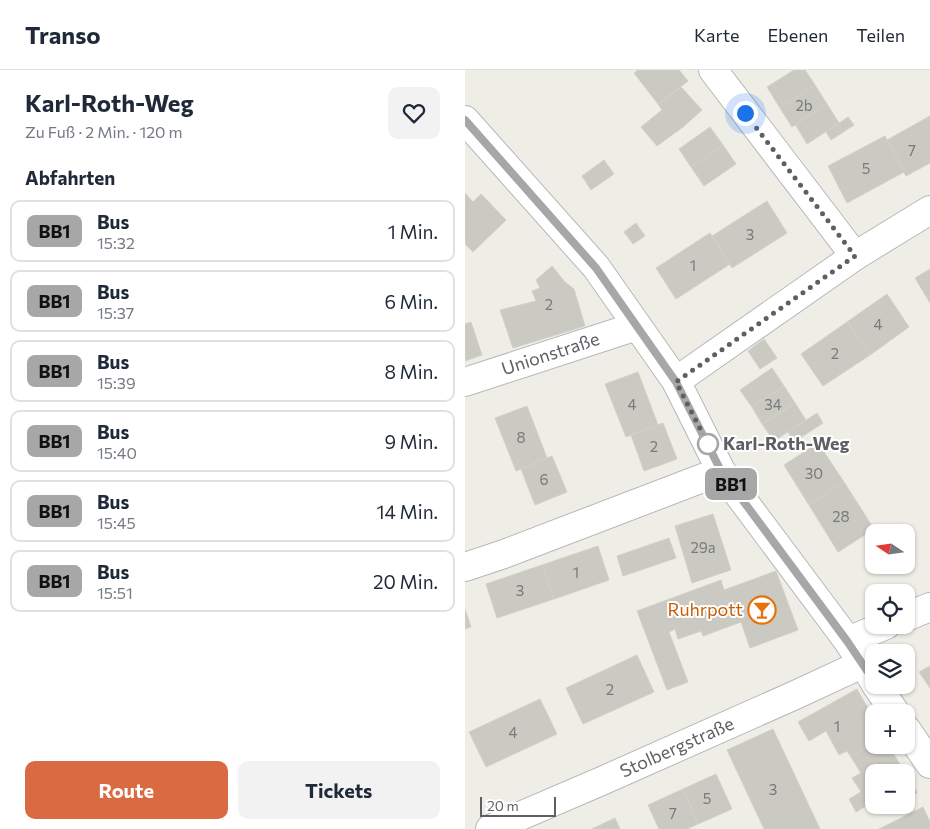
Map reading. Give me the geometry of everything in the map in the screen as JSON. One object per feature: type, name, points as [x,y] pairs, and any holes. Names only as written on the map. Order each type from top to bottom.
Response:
[{"type":"street","points":[[713,70],[855,256]]},
{"type":"street","points":[[465,120],[596,268],[676,382],[721,471],[865,668]]},
{"type":"street","points":[[676,382],[855,256],[930,210]]},
{"type":"street","name":"Unionstraße","points":[[465,382],[637,326]]},
{"type":"street","points":[[465,567],[512,552],[721,471]]},
{"type":"street","points":[[915,613],[930,607]]},
{"type":"street","points":[[847,641],[865,634]]},
{"type":"street","name":"Stolbergstraße","points":[[491,829],[793,696],[865,678]]},
{"type":"street","points":[[915,742],[930,764]]},
{"type":"building","points":[[638,70],[679,70],[688,81],[658,104],[634,73]]},
{"type":"building","points":[[794,70],[805,70],[815,85],[780,108],[767,87]]},
{"type":"building","points":[[815,85],[827,104],[792,127],[780,108]]},
{"type":"building","points":[[681,87],[702,110],[657,146],[641,127],[662,110],[658,104]]},
{"type":"building","points":[[827,104],[839,123],[807,144],[795,124]]},
{"type":"building","points":[[930,116],[930,163],[906,176],[887,140]]},
{"type":"building","points":[[848,117],[854,125],[831,140],[826,132]]},
{"type":"building","points":[[710,127],[723,145],[691,167],[679,149]]},
{"type":"building","points":[[885,136],[904,172],[847,203],[828,166]]},
{"type":"building","points":[[723,145],[736,164],[704,186],[691,167]]},
{"type":"building","points":[[604,160],[614,174],[591,190],[582,176]]},
{"type":"building","points":[[465,193],[473,202],[481,194],[506,220],[473,252],[465,244]]},
{"type":"building","points":[[767,201],[787,233],[732,268],[712,236]]},
{"type":"building","points":[[636,223],[645,236],[633,244],[624,232]]},
{"type":"building","points":[[710,233],[730,264],[676,299],[656,268]]},
{"type":"building","points":[[552,266],[565,282],[574,289],[585,326],[513,348],[500,310],[536,301],[532,291],[540,288],[536,280]]},
{"type":"building","points":[[930,269],[930,303],[915,278]]},
{"type":"building","points":[[887,294],[909,327],[870,355],[847,322]]},
{"type":"building","points":[[471,322],[482,355],[465,361],[465,324]]},
{"type":"building","points":[[847,322],[870,355],[823,386],[801,354]]},
{"type":"building","points":[[764,339],[777,358],[760,369],[748,351]]},
{"type":"building","points":[[772,368],[784,386],[752,407],[740,390]]},
{"type":"building","points":[[638,372],[658,425],[626,437],[605,384]]},
{"type":"building","points":[[784,386],[795,403],[762,424],[752,407]]},
{"type":"building","points":[[795,403],[806,420],[774,441],[762,424]]},
{"type":"building","points":[[527,406],[547,458],[516,471],[495,418]]},
{"type":"building","points":[[817,413],[823,423],[794,442],[788,432]]},
{"type":"building","points":[[663,423],[677,459],[644,471],[631,435]]},
{"type":"building","points":[[818,443],[844,482],[809,505],[784,465]]},
{"type":"building","points":[[552,456],[567,492],[535,505],[521,469]]},
{"type":"building","points":[[844,482],[871,524],[865,524],[865,535],[838,552],[809,505]]},
{"type":"building","points":[[713,514],[731,570],[692,583],[675,526]]},
{"type":"building","points":[[669,538],[676,558],[623,576],[617,556]]},
{"type":"building","points":[[598,546],[609,580],[554,599],[542,565]]},
{"type":"building","points":[[542,565],[554,599],[497,618],[486,584]]},
{"type":"building","points":[[776,571],[798,630],[750,648],[741,622],[703,636],[701,631],[678,639],[675,629],[669,632],[688,682],[667,690],[637,611],[721,580],[724,590]]},
{"type":"building","points":[[465,609],[471,627],[465,629]]},
{"type":"building","points":[[637,655],[654,692],[583,724],[566,688]]},
{"type":"building","points":[[930,666],[930,688],[919,672]]},
{"type":"building","points":[[857,689],[866,704],[865,748],[851,757],[847,751],[839,755],[826,731],[809,741],[798,722]]},
{"type":"building","points":[[540,699],[557,734],[486,767],[469,732]]},
{"type":"building","points":[[773,729],[820,829],[764,829],[727,750]]},
{"type":"building","points":[[865,748],[865,754],[894,754],[900,764],[865,764],[865,806],[856,812],[849,799],[861,792],[852,778],[861,773],[851,757]]},
{"type":"building","points":[[716,774],[732,809],[698,824],[683,789]]},
{"type":"building","points":[[683,789],[698,824],[687,829],[659,829],[648,805]]},
{"type":"building","points":[[923,807],[930,822],[930,829],[879,829],[909,814],[915,814],[915,811]]},
{"type":"building","points":[[615,818],[620,829],[592,829]]},
{"type":"bus line","name":"BB1","points":[[465,120],[596,268],[676,382],[721,471],[847,641],[865,668]]},
{"type":"place","name":"Karl-Roth-Weg","points":[[708,444]]},
{"type":"place","name":"Ruhrpott","points":[[762,610]]},
{"type":"route","points":[[708,444],[676,382],[855,256],[745,113]]}]
